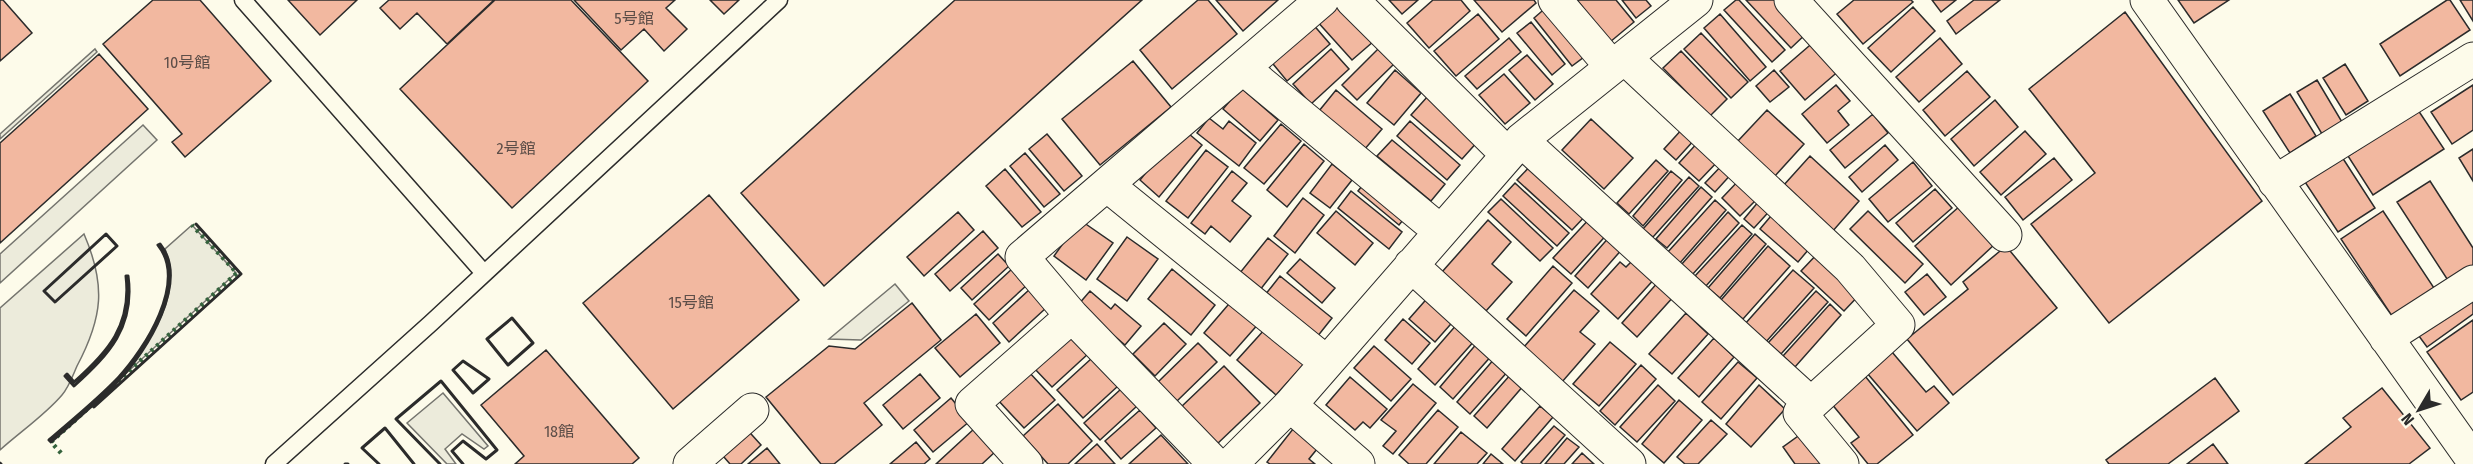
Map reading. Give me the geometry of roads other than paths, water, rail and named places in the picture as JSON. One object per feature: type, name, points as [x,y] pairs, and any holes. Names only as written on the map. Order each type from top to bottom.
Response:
[{"type":"street","points":[[1215,464],[1072,316],[1022,257],[1322,0]]},
{"type":"street","points":[[1353,0],[1514,147],[1810,404]]},
{"type":"street","points":[[1555,0],[1618,62],[1850,268],[1898,326],[1800,413],[1842,464]]},
{"type":"street","points":[[1791,0],[2005,235]]},
{"type":"street","points":[[2147,0],[2473,460]]},
{"type":"street","points":[[1232,464],[1290,405],[1514,147],[1618,62],[1677,5]]},
{"type":"street","points":[[2275,182],[2473,59]]},
{"type":"street","points":[[1243,68],[1440,231]]},
{"type":"street","points":[[1107,185],[1326,362]]},
{"type":"street","points":[[1411,265],[1629,464]]},
{"type":"street","points":[[2386,338],[2473,282]]},
{"type":"street","points":[[1026,464],[972,404],[1072,316]]},
{"type":"street","points":[[1290,405],[1358,464]]},
{"type":"street","points":[[690,464],[752,410]]},
{"type":"lane","points":[[243,0],[483,272]]},
{"type":"lane","points":[[274,464],[431,323],[483,272],[779,0]]}]
